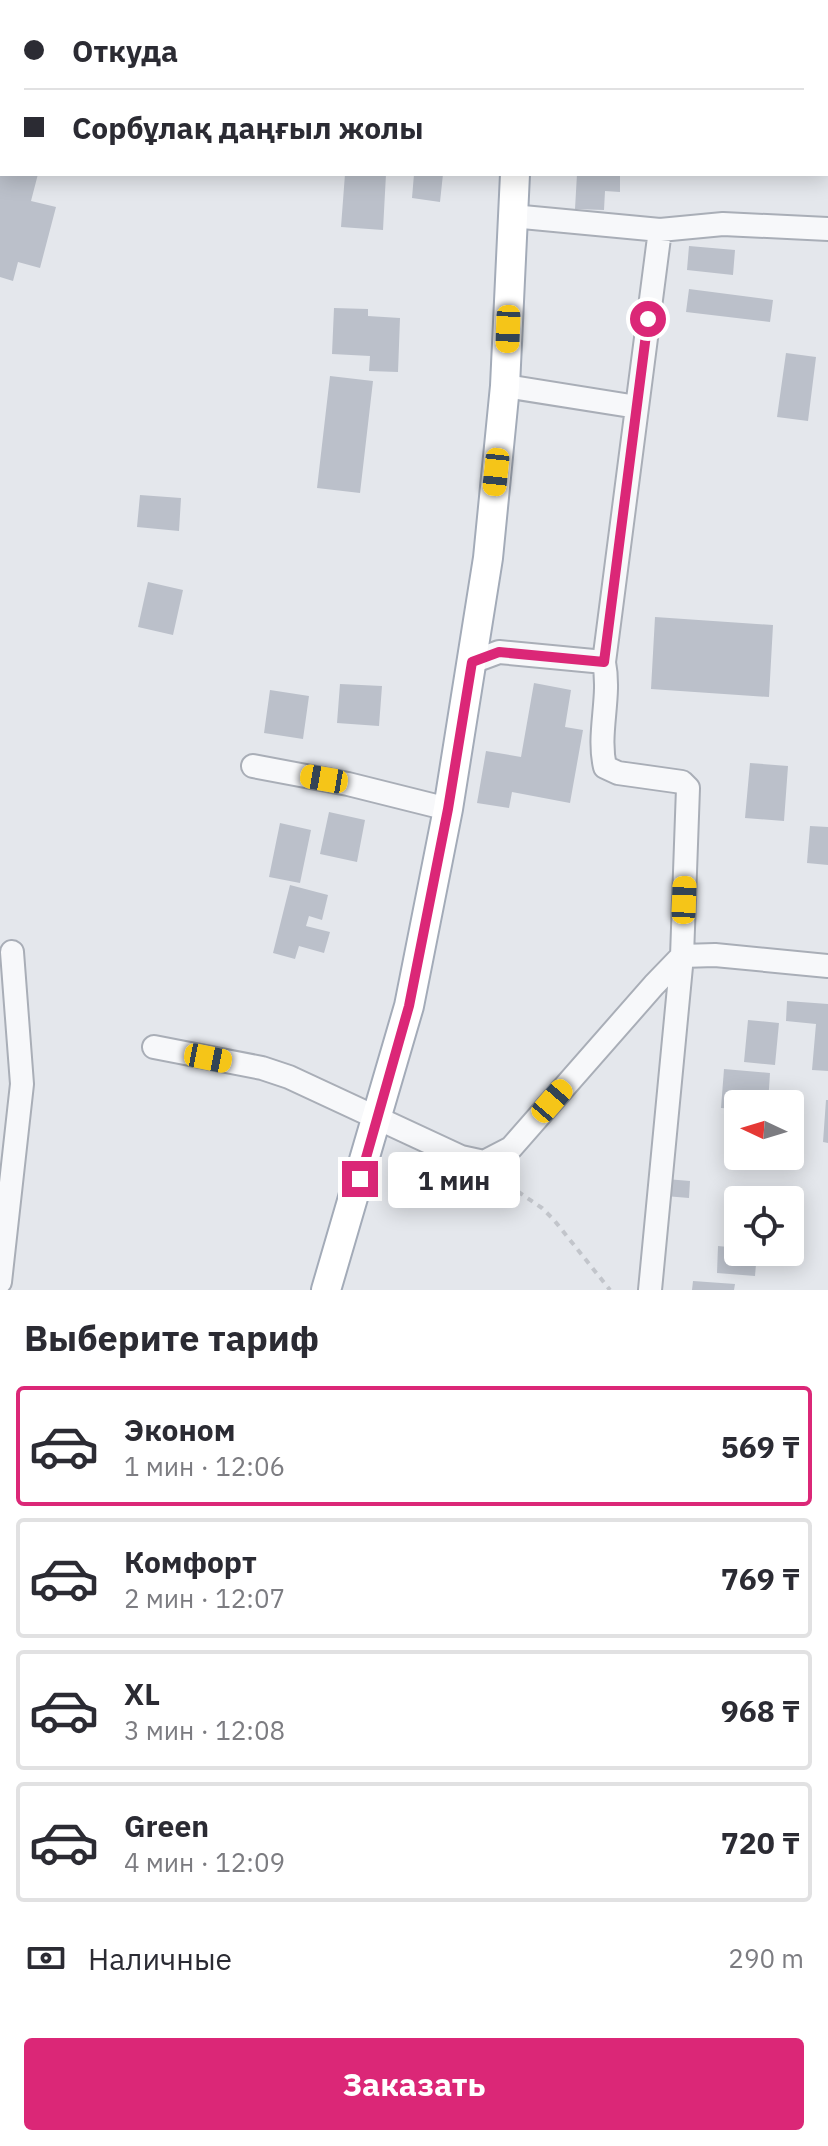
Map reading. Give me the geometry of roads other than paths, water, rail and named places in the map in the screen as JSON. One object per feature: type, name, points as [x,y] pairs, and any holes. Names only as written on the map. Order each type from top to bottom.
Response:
[{"type":"main road","points":[[326,1290],[409,1006],[448,809],[488,558],[505,386],[515,176]]},
{"type":"street","points":[[512,216],[660,230],[723,224],[828,229]]},
{"type":"street","points":[[650,1290],[682,956],[688,788],[682,782],[618,773],[605,767],[602,752],[608,685],[604,662],[660,230]]},
{"type":"street","points":[[505,386],[637,407]]},
{"type":"street","points":[[472,662],[499,652],[604,662]]},
{"type":"street","points":[[253,766],[348,784],[448,809]]},
{"type":"street","points":[[0,1282],[22,1084],[12,952]]},
{"type":"street","points":[[154,1047],[262,1068],[303,1083],[461,1157],[484,1162],[511,1148],[682,956],[715,955],[828,966]]}]
